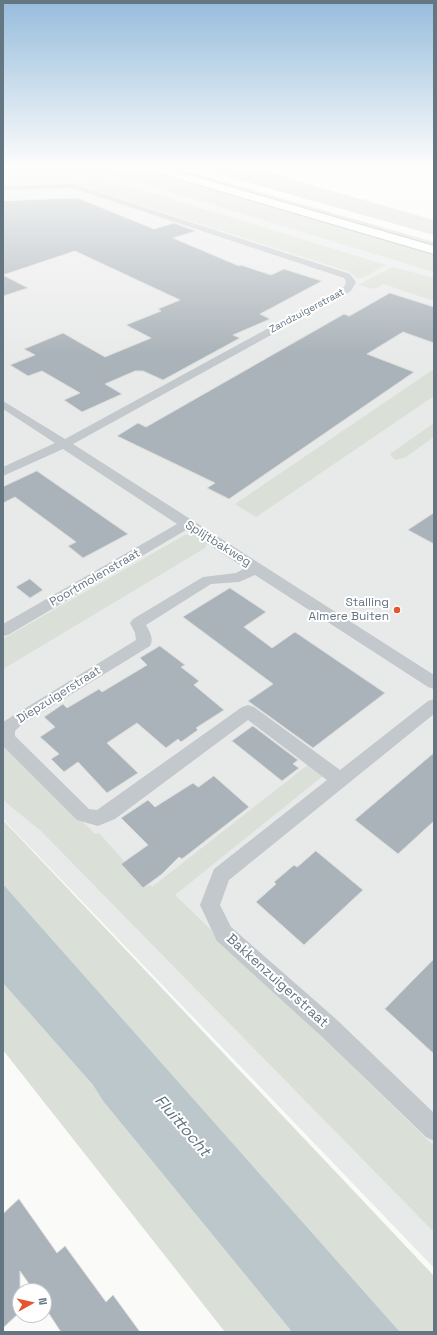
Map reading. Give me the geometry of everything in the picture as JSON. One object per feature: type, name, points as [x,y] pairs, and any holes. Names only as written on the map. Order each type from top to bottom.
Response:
[{"type":"highway","points":[[367,230],[434,250]]},
{"type":"highway","points":[[404,230],[434,239]]},
{"type":"street","name":"Zandzuigerstraat","points":[[65,444],[348,289],[351,282],[347,276],[208,230]]},
{"type":"street","name":"Splijtbakweg","points":[[3,404],[186,524],[434,683]]},
{"type":"street","points":[[3,472],[65,444]]},
{"type":"street","name":"Poortmolenstraat","points":[[3,631],[186,524]]},
{"type":"street","name":"Diepzuigerstraat","points":[[256,568],[239,577],[208,580],[138,623],[143,633],[144,642],[15,721],[6,729],[6,738],[84,815],[98,818],[108,814],[248,712],[339,779]]},
{"type":"street","name":"Bakkenzuigerstraat","points":[[434,705],[339,779],[221,875],[210,905],[224,934],[328,1027],[434,1129]]},
{"type":"shaded area","points":[[3,230],[323,230],[434,268],[434,1268],[3,819]]},
{"type":"shaded area","points":[[220,230],[273,230],[386,265],[362,278],[357,278],[350,272]]},
{"type":"shaded area","points":[[297,230],[357,230],[434,253],[434,272]]},
{"type":"shaded area","points":[[377,230],[393,230],[434,242],[434,247]]},
{"type":"shaded area","points":[[417,230],[434,230],[434,235]]},
{"type":"shaded area","points":[[393,267],[434,278],[434,301],[383,284],[374,289],[358,285]]},
{"type":"shaded area","points":[[434,369],[434,396],[256,517],[235,504]]},
{"type":"shaded area","points":[[434,423],[434,437],[406,457],[395,460],[390,454]]},
{"type":"shaded area","points":[[195,534],[207,543],[205,548],[3,669],[3,639],[185,535]]},
{"type":"shaded area","points":[[3,743],[95,834],[99,833],[124,861],[121,864],[143,888],[151,885],[152,887],[309,764],[324,775],[175,895],[434,1146],[434,1232],[41,831],[3,800]]},
{"type":"shaded area","points":[[3,820],[434,1276],[434,1332],[400,1332],[3,884]]},
{"type":"shaded area","points":[[3,983],[93,1085],[103,1101],[292,1332],[225,1332],[3,1050]]},
{"type":"water","name":"Fluittocht","points":[[3,884],[400,1332],[292,1332],[103,1101],[93,1085],[3,983]]},
{"type":"building","points":[[3,230],[194,230],[196,231],[173,238],[239,266],[241,265],[271,275],[284,269],[322,281],[260,314],[270,319],[233,335],[240,338],[163,380],[143,371],[135,371],[105,384],[122,394],[82,412],[64,400],[80,393],[42,371],[28,376],[10,365],[35,355],[24,349],[63,333],[105,357],[151,338],[126,325],[161,311],[158,309],[180,300],[75,251],[3,275]]},
{"type":"building","points":[[3,275],[28,288],[3,296]]},
{"type":"building","points":[[390,293],[434,307],[434,343],[403,332],[367,354],[414,372],[229,499],[207,488],[215,483],[117,436],[138,423],[146,427],[344,314],[349,316]]},
{"type":"building","points":[[37,471],[128,534],[83,558],[68,546],[76,542],[15,497],[3,503],[3,487]]},
{"type":"building","points":[[434,513],[434,544],[408,530]]},
{"type":"building","points":[[30,579],[43,590],[30,598],[16,587]]},
{"type":"building","points":[[230,588],[266,612],[244,627],[272,648],[295,632],[385,693],[313,748],[248,701],[273,684],[183,617]]},
{"type":"building","points":[[160,646],[185,665],[181,667],[199,681],[194,685],[224,710],[196,728],[198,730],[181,742],[178,739],[166,748],[137,723],[107,743],[138,773],[107,793],[78,762],[64,772],[51,759],[59,754],[40,737],[55,727],[44,717],[63,704],[67,708],[99,689],[102,692],[147,665],[140,658]]},
{"type":"building","points":[[253,726],[298,760],[293,764],[299,768],[282,781],[232,741]]},
{"type":"building","points":[[434,753],[434,821],[398,854],[355,820]]},
{"type":"building","points":[[214,776],[249,807],[182,859],[179,857],[162,874],[143,888],[121,864],[148,845],[121,818],[148,800],[155,807],[193,783],[198,787]]},
{"type":"building","points":[[316,851],[363,890],[304,945],[256,902],[276,884],[274,882],[294,865],[297,867]]},
{"type":"building","points":[[434,959],[434,1054],[385,1009]]},
{"type":"building","points":[[19,1199],[57,1253],[65,1246],[106,1302],[113,1295],[140,1332],[61,1332],[52,1318],[52,1283],[28,1283],[20,1271],[20,1283],[12,1283],[12,1320],[3,1328],[3,1214]]},
{"type":"place","name":"Stalling Almere Buiten","points":[[397,610]]}]
